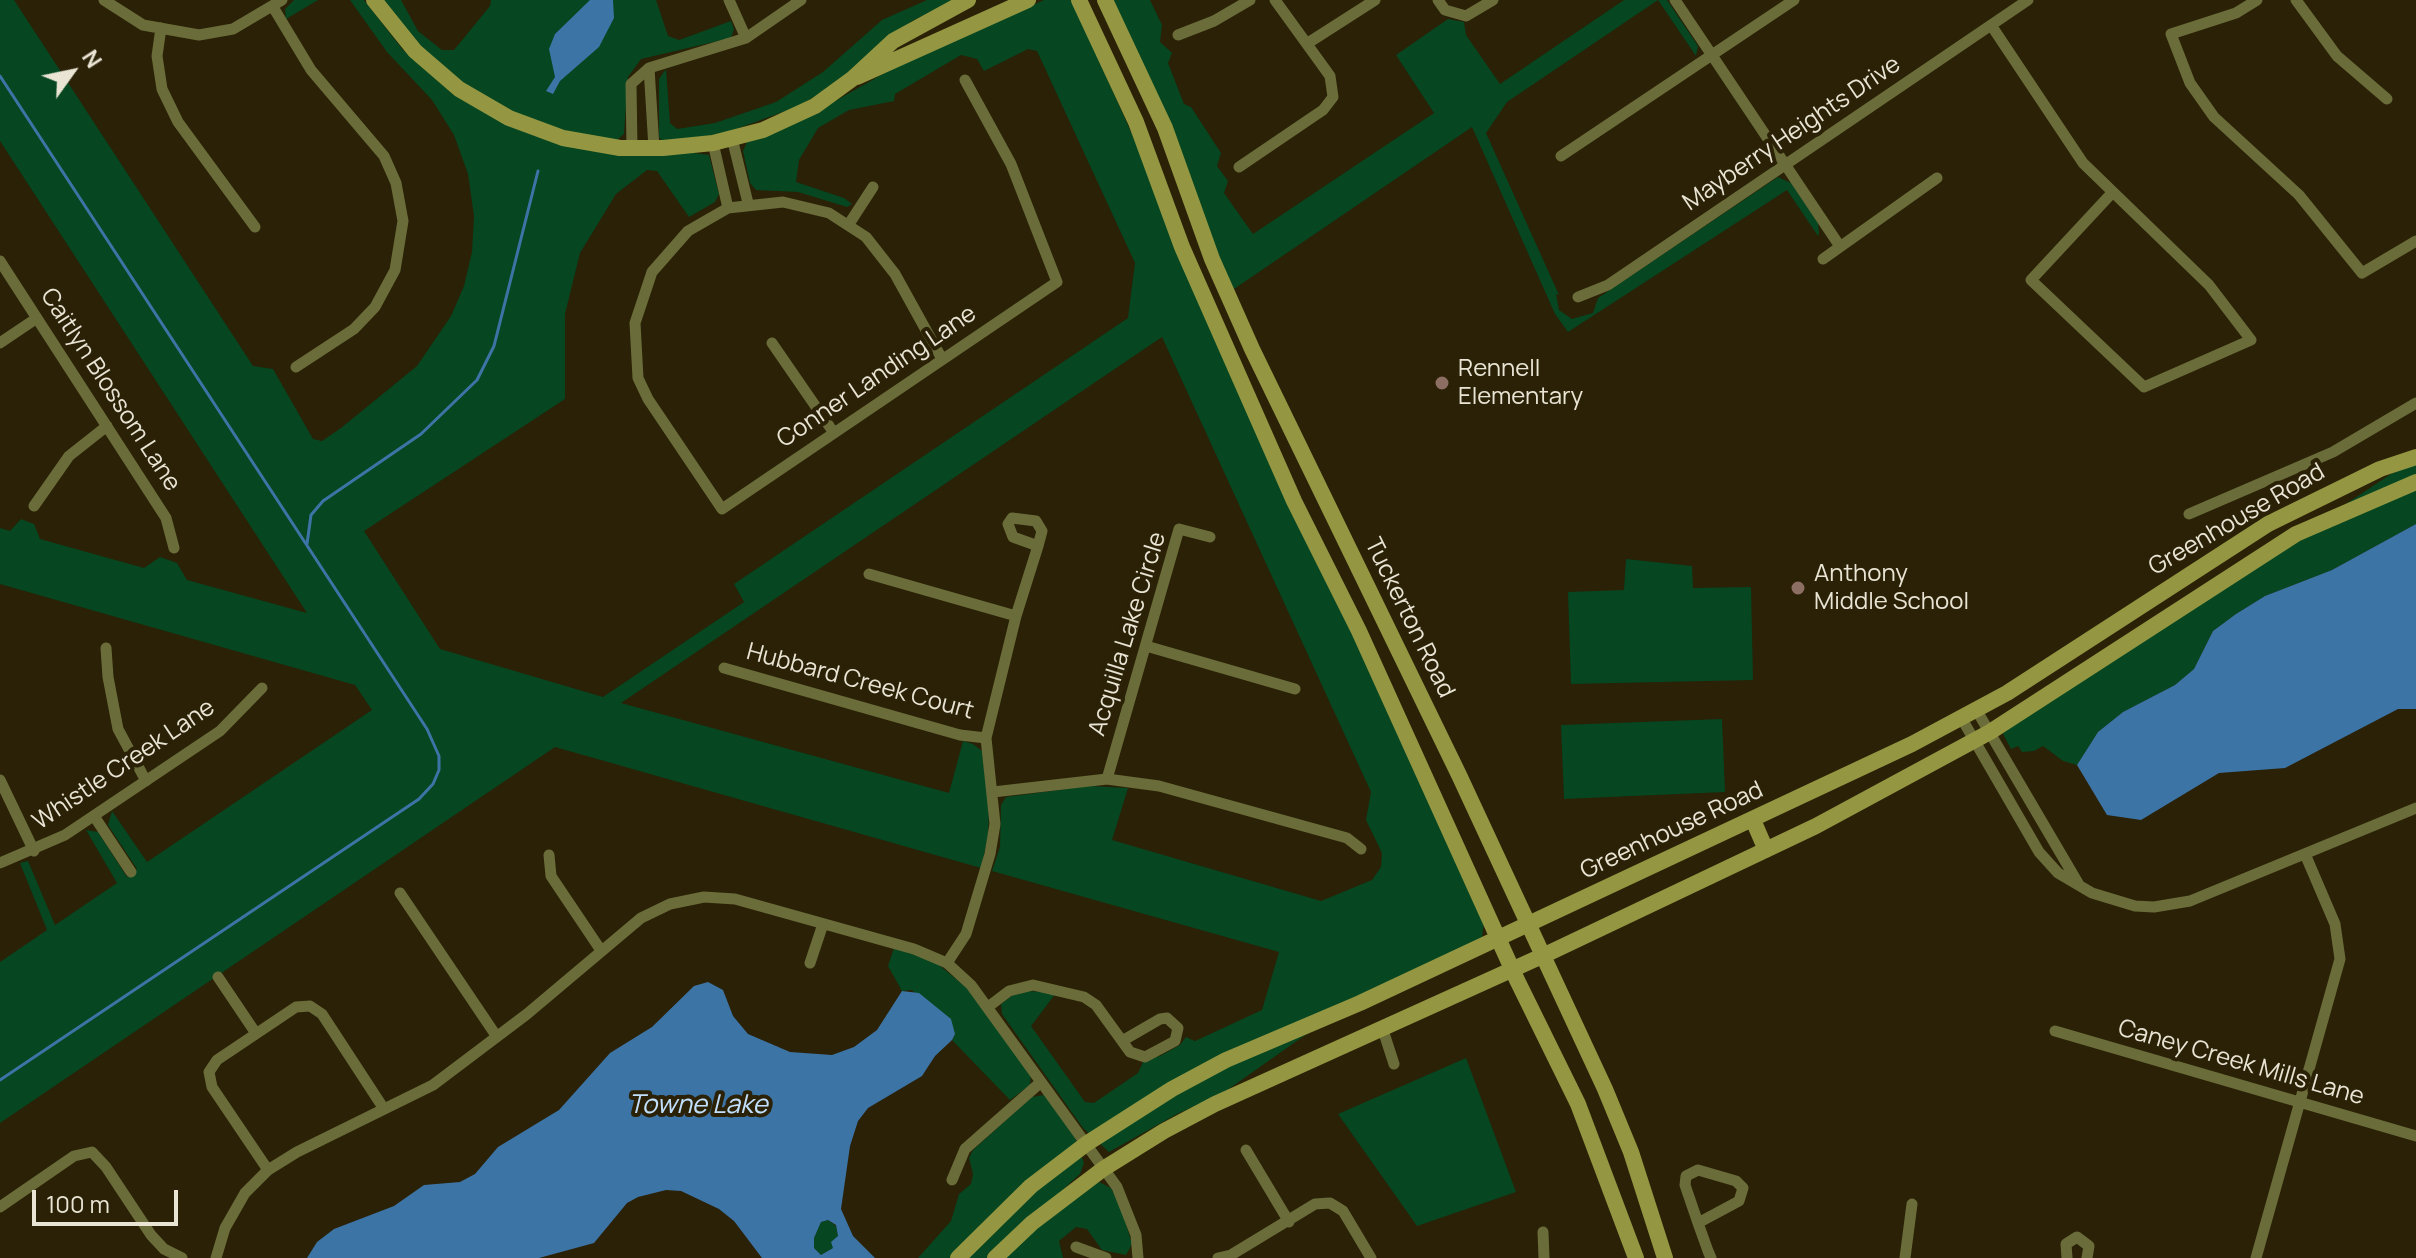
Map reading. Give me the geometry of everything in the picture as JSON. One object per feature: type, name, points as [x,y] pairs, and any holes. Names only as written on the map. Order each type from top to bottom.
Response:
[{"type":"main road","points":[[374,0],[415,51],[459,89],[509,118],[563,138],[632,148],[713,143],[763,130],[815,106],[852,79],[893,41],[968,0]]},
{"type":"main road","points":[[852,79],[1028,0]]},
{"type":"main road","points":[[1079,0],[1136,122],[1182,247],[1294,501],[1359,631],[1578,1104],[1636,1258]]},
{"type":"main road","name":"Tuckerton Road","points":[[1105,0],[1165,128],[1212,259],[1246,335],[1528,924],[1631,1152],[1665,1258]]},
{"type":"main road","points":[[1225,343],[1246,335]]},
{"type":"main road","name":"Greenhouse Road","points":[[958,1258],[1031,1186],[1086,1144],[1226,1060],[1753,820],[1969,715],[2190,572],[2320,497],[2416,457]]},
{"type":"main road","name":"Greenhouse Road","points":[[995,1258],[1032,1223],[1103,1169],[1215,1104],[1766,850],[1990,732],[2296,534],[2416,482]]},
{"type":"main road","points":[[2190,572],[2203,593]]},
{"type":"main road","points":[[1753,820],[1766,850]]},
{"type":"street","points":[[104,0],[143,25],[199,35],[233,29],[278,3],[311,70],[384,156],[396,183],[403,221],[395,270],[375,307],[354,329],[296,367]]},
{"type":"street","points":[[729,0],[746,38]]},
{"type":"street","points":[[632,148],[631,84],[649,68],[746,38],[801,0]]},
{"type":"street","points":[[1178,35],[1214,21],[1250,0]]},
{"type":"street","points":[[1239,167],[1323,110],[1333,97],[1330,76],[1275,0]]},
{"type":"street","points":[[1308,43],[1375,0]]},
{"type":"street","points":[[1438,0],[1445,10],[1466,16],[1493,0]]},
{"type":"street","points":[[1675,0],[1839,245]]},
{"type":"street","points":[[1561,156],[1794,0]]},
{"type":"street","name":"Mayberry Heights Drive","points":[[1578,297],[1608,285],[2028,0]]},
{"type":"street","points":[[2257,0],[2236,13],[2171,34],[2190,83],[2214,117],[2299,195],[2362,273],[2416,241]]},
{"type":"street","points":[[2296,0],[2337,56],[2387,99]]},
{"type":"street","points":[[1991,25],[2079,157],[2111,194],[2209,285],[2251,340],[2144,387],[2031,280],[2111,194]]},
{"type":"street","points":[[161,28],[157,56],[162,89],[172,111],[255,227]]},
{"type":"street","points":[[649,68],[654,148]]},
{"type":"street","name":"Conner Landing Lane","points":[[728,208],[688,231],[652,272],[641,297],[634,351],[638,378],[648,399],[722,509],[1057,282],[1011,164],[965,80]]},
{"type":"street","points":[[732,138],[748,203]]},
{"type":"street","points":[[713,143],[728,208],[748,203],[807,205],[849,224],[883,256],[942,359]]},
{"type":"street","points":[[1823,259],[1937,178]]},
{"type":"street","points":[[849,224],[873,187]]},
{"type":"street","name":"Caitlyn Blossom Lane","points":[[0,261],[166,518],[174,548]]},
{"type":"street","points":[[0,343],[37,318]]},
{"type":"street","points":[[772,343],[834,433]]},
{"type":"street","points":[[2189,514],[2333,452],[2416,403]]},
{"type":"street","points":[[34,506],[69,456],[107,426]]},
{"type":"street","name":"Acquilla Lake Circle","points":[[1107,779],[1179,529],[1210,537]]},
{"type":"street","points":[[947,963],[966,934],[990,854],[995,824],[986,738],[1016,616],[1038,546]]},
{"type":"street","points":[[869,574],[1016,616]]},
{"type":"street","points":[[1146,646],[1295,689]]},
{"type":"street","points":[[106,648],[118,729],[146,781]]},
{"type":"street","name":"Hubbard Creek Court","points":[[724,668],[960,735],[986,738]]},
{"type":"street","name":"Whistle Creek Lane","points":[[0,863],[34,851],[94,816],[220,731],[262,688]]},
{"type":"street","points":[[1969,715],[1990,732],[2079,884]]},
{"type":"street","points":[[1969,715],[1974,741],[2039,852],[2058,873],[2112,901],[2145,907],[2171,906],[2416,808]]},
{"type":"street","points":[[993,792],[1107,779],[1186,791],[1347,838],[1361,849]]},
{"type":"street","points":[[0,780],[34,851]]},
{"type":"street","points":[[94,816],[131,872]]},
{"type":"street","points":[[2026,829],[2042,820]]},
{"type":"street","points":[[2256,1258],[2340,959],[2335,924],[2305,854]]},
{"type":"street","points":[[549,855],[551,876],[600,949]]},
{"type":"street","points":[[400,893],[497,1037]]},
{"type":"street","points":[[216,1258],[225,1228],[245,1193],[268,1170],[297,1152],[433,1085],[497,1037],[641,918],[670,904],[704,897],[735,899],[914,949],[947,963],[971,985],[988,1007],[1127,1204],[1138,1258]]},
{"type":"street","points":[[810,963],[823,924]]},
{"type":"street","points":[[218,977],[255,1032]]},
{"type":"street","points":[[988,1007],[1009,991],[1033,985],[1084,997],[1096,1005],[1122,1041],[1130,1052],[1145,1057],[1175,1041],[1178,1028],[1167,1018],[1160,1019],[1122,1041]]},
{"type":"street","points":[[268,1170],[212,1087],[209,1072],[217,1060],[296,1007],[310,1006],[322,1014],[384,1109]]},
{"type":"street","points":[[1382,1027],[1394,1064]]},
{"type":"street","name":"Caney Creek Mills Lane","points":[[2055,1031],[2416,1136]]},
{"type":"street","points":[[952,1180],[965,1149],[1041,1082]]},
{"type":"street","points":[[1246,1150],[1289,1222]]},
{"type":"street","points":[[0,1207],[74,1156],[92,1152],[106,1167],[151,1235],[164,1249],[182,1258]]},
{"type":"street","points":[[1698,1223],[1739,1201],[1743,1188],[1736,1181],[1698,1170],[1686,1176],[1685,1185],[1698,1223],[1711,1258]]},
{"type":"street","points":[[1218,1258],[1289,1222],[1315,1204],[1330,1203],[1343,1211],[1371,1258]]},
{"type":"street","points":[[1905,1258],[1912,1204]]},
{"type":"street","points":[[1543,1232],[1544,1258]]},
{"type":"street","points":[[2067,1258],[2066,1244],[2077,1237],[2089,1246],[2087,1258]]},
{"type":"street","points":[[1076,1247],[1106,1258]]},
{"type":"green space","points":[[0,0],[14,0],[253,366],[273,369],[313,439],[322,441],[417,366],[451,316],[464,286],[472,252],[474,216],[468,174],[454,135],[432,100],[387,52],[350,0],[364,0],[403,50],[454,95],[517,129],[709,155],[719,194],[715,202],[689,217],[657,171],[647,170],[616,194],[580,253],[565,314],[565,399],[364,531],[440,649],[603,697],[744,602],[734,584],[1128,318],[1135,263],[1037,51],[1028,49],[984,71],[977,59],[961,55],[895,94],[894,101],[849,110],[818,128],[799,160],[796,182],[844,198],[852,204],[847,207],[798,192],[756,190],[750,183],[743,151],[747,142],[816,112],[888,71],[1044,0],[1072,0],[1484,922],[1482,937],[1311,1031],[1223,1093],[1177,1114],[1109,1152],[1083,1128],[1002,1014],[1001,1004],[1013,995],[1028,991],[1056,993],[1031,1026],[1085,1102],[1094,1103],[1138,1073],[1144,1060],[1160,1056],[1180,1045],[1186,1037],[1195,1041],[1262,1010],[1279,952],[992,871],[1000,847],[1001,805],[1006,797],[1090,786],[1128,788],[1112,840],[1321,901],[1372,880],[1381,867],[1382,853],[1366,820],[1371,792],[1162,337],[621,703],[949,793],[963,741],[973,744],[982,751],[989,810],[988,837],[981,868],[555,747],[0,1123],[0,962],[47,930],[20,863],[28,861],[55,925],[117,883],[86,830],[98,832],[127,877],[137,869],[108,825],[112,811],[147,862],[372,710],[355,685],[0,584],[0,528],[10,531],[21,519],[34,524],[40,539],[144,568],[160,557],[177,563],[187,580],[307,613],[0,141]]},
{"type":"green space","points":[[294,0],[318,0],[286,19],[285,9]]},
{"type":"green space","points":[[379,0],[401,0],[418,31],[442,50],[454,50],[490,6],[491,0],[656,0],[668,36],[679,40],[731,21],[734,29],[731,38],[641,59],[628,77],[624,134],[616,141],[554,129],[517,116],[479,95],[416,45]]},
{"type":"green space","points":[[927,0],[956,0],[912,21],[834,85],[799,106],[720,135],[662,141],[659,137],[659,79],[666,69],[670,123],[677,129],[715,123],[776,102],[823,72],[882,20]]},
{"type":"green space","points":[[1112,0],[1150,0],[1162,25],[1160,42],[1172,53],[1168,63],[1184,104],[1191,107],[1221,153],[1217,166],[1228,181],[1224,193],[1253,234],[1434,113],[1396,55],[1448,19],[1464,22],[1466,35],[1500,84],[1624,0],[1658,0],[1507,102],[1486,133],[1559,295],[1556,294],[1559,310],[1572,319],[1593,313],[1598,298],[1778,177],[1791,183],[1818,223],[1819,233],[1818,236],[1787,190],[1568,332],[1555,314],[1472,127],[1231,291]]},
{"type":"green space","points":[[1658,0],[1667,0],[1698,46],[1696,56]]},
{"type":"green space","points":[[2416,463],[2416,524],[2332,570],[2265,596],[2236,614],[2213,631],[2194,669],[2175,685],[2123,712],[2098,732],[2077,765],[2063,761],[2043,746],[2034,751],[2022,752],[2018,746],[2011,749],[2003,734],[2007,729],[2391,474]]},
{"type":"green space","points":[[1626,559],[1692,566],[1693,588],[1751,587],[1753,680],[1571,684],[1568,592],[1624,590]]},
{"type":"green space","points":[[1722,719],[1725,792],[1564,799],[1561,725]]},
{"type":"green space","points":[[894,948],[934,961],[972,992],[1031,1074],[1030,1085],[1010,1100],[952,1040],[955,1034],[912,990],[902,991],[888,966]]},
{"type":"green space","points":[[1466,1058],[1516,1192],[1417,1226],[1338,1114]]},
{"type":"green space","points":[[1044,1095],[1074,1135],[1084,1163],[1080,1174],[988,1258],[918,1258],[951,1221],[959,1194],[971,1184],[973,1174],[969,1158],[973,1150],[1032,1097]]},
{"type":"green space","points":[[1099,1182],[1111,1188],[1121,1207],[1132,1244],[1126,1255],[1102,1250],[1087,1229],[1076,1227],[1059,1241],[1063,1258],[1003,1258],[1051,1216]]},
{"type":"green space","points":[[828,1220],[836,1226],[838,1236],[833,1248],[821,1255],[814,1248],[814,1238],[821,1222]]},
{"type":"water","points":[[590,0],[613,0],[614,18],[599,47],[560,81],[553,94],[546,91],[555,77],[549,49],[555,34]]},
{"type":"water","points":[[2416,524],[2416,709],[2398,709],[2285,768],[2219,773],[2141,820],[2107,815],[2077,765],[2098,732],[2123,712],[2175,685],[2194,669],[2213,631],[2236,614],[2265,596],[2332,570]]},
{"type":"water","name":"Towne Lake","points":[[708,982],[723,990],[733,1016],[748,1034],[790,1052],[832,1055],[854,1047],[877,1030],[902,991],[919,993],[951,1019],[955,1034],[952,1040],[935,1056],[922,1076],[868,1108],[858,1121],[850,1146],[841,1209],[853,1236],[875,1258],[762,1258],[734,1221],[719,1209],[681,1191],[666,1190],[627,1203],[594,1243],[539,1258],[307,1258],[317,1242],[334,1229],[394,1206],[424,1185],[460,1182],[475,1174],[498,1147],[559,1110],[610,1053],[652,1027],[694,986]],"holes":[[[828,1220],[836,1225],[838,1236],[831,1242],[833,1248],[821,1255],[814,1248],[814,1238],[821,1222]]]},
{"type":"waterway","points":[[0,76],[427,729],[439,756],[439,770],[433,784],[419,799],[0,1080]]},
{"type":"waterway","points":[[307,544],[311,515],[323,501],[421,434],[477,380],[494,346],[538,171]]},
{"type":"place","name":"Rennell Elementary","points":[[1442,383]]},
{"type":"place","name":"Anthony Middle School","points":[[1798,588]]}]
